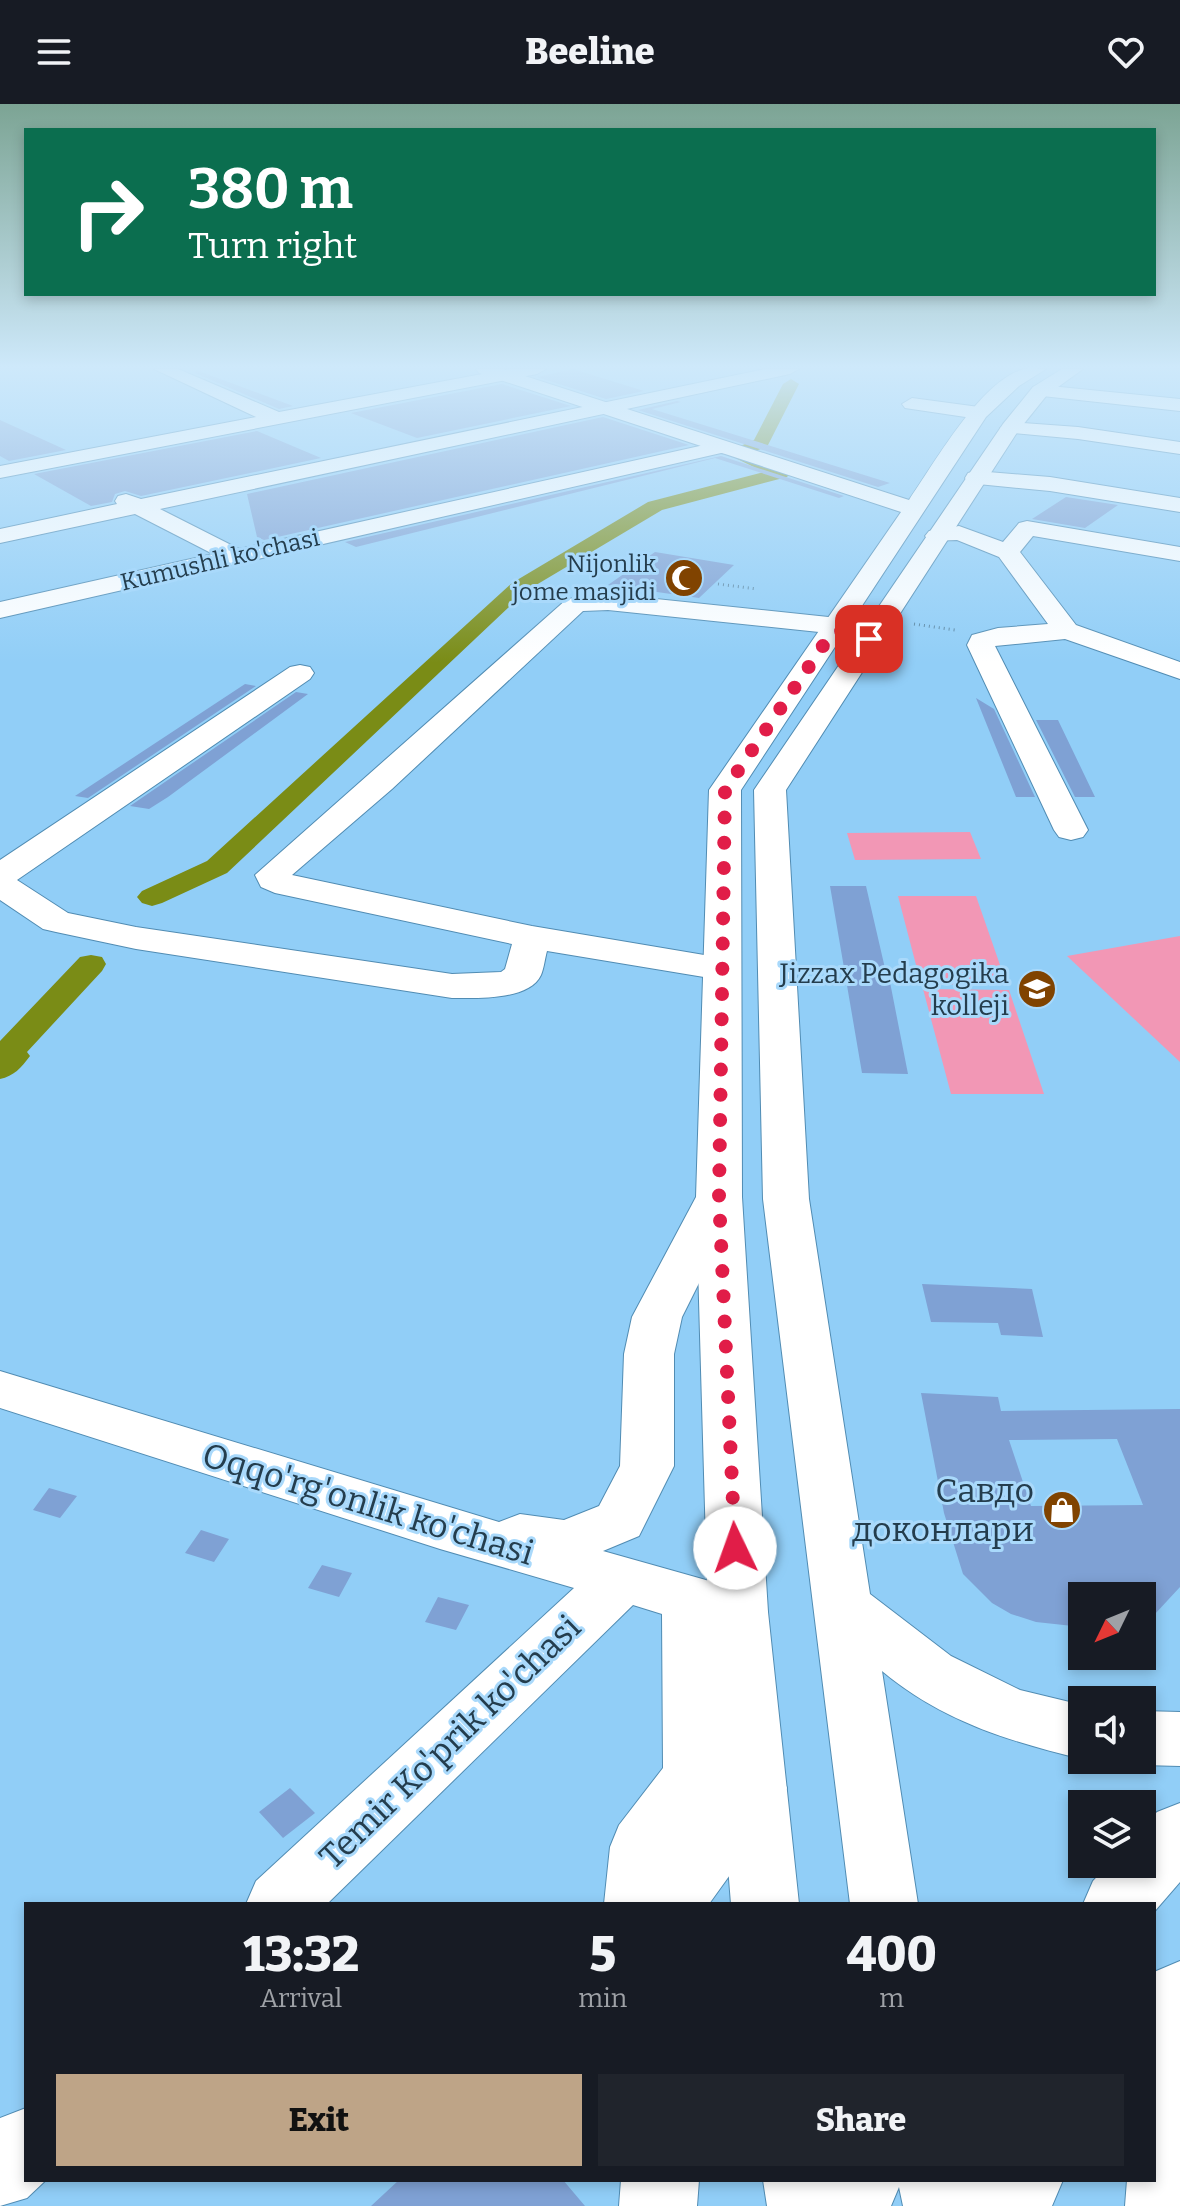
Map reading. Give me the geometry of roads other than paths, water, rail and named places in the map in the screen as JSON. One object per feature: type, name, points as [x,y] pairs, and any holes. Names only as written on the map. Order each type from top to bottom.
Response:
[{"type":"street","points":[[0,472],[24,467]]},
{"type":"street","points":[[58,467],[86,481]]},
{"type":"street","points":[[0,536],[328,467]]},
{"type":"street","name":"Kumushli ko'chasi","points":[[0,610],[235,556],[652,467]]},
{"type":"street","points":[[778,467],[1008,552],[1067,631]]},
{"type":"street","points":[[884,1902],[786,1199],[770,790],[892,573],[963,467]]},
{"type":"street","points":[[927,523],[976,478],[979,467]]},
{"type":"street","points":[[976,478],[1050,484],[1180,505]]},
{"type":"street","points":[[112,494],[235,556]]},
{"type":"street","points":[[1008,552],[1027,528],[1180,554]]},
{"type":"street","points":[[722,969],[532,937],[278,884],[272,875],[381,782],[576,604],[608,602],[859,629]]},
{"type":"street","points":[[638,1902],[643,1847],[695,1776],[714,1605],[725,790],[859,629]]},
{"type":"street","points":[[1071,830],[981,645],[982,641],[1067,631],[1180,671]]},
{"type":"street","points":[[0,876],[300,673]]},
{"type":"street","points":[[0,884],[56,921],[136,938],[452,986],[499,986],[514,982],[522,975],[532,937]]},
{"type":"street","points":[[440,1527],[567,1542],[619,1521],[647,1466],[649,1354],[657,1317],[719,1197]]},
{"type":"street","name":"Oqqo'rg'onlik ko'chasi","points":[[0,1389],[440,1527],[620,1581],[714,1605]]},
{"type":"street","name":"Temir Ko'prik ko'chasi","points":[[282,1902],[620,1581]]},
{"type":"street","points":[[714,1605],[755,1788],[765,1902]]},
{"type":"street","points":[[845,1607],[929,1674],[1008,1714],[1068,1729]]},
{"type":"street","points":[[1156,1738],[1180,1739]]},
{"type":"street","points":[[674,1902],[674,1897],[755,1788]]},
{"type":"street","points":[[1119,1902],[1180,1833]]},
{"type":"street","points":[[1156,2025],[1180,1996]]},
{"type":"street","points":[[1164,2206],[1170,2116],[1180,2071]]},
{"type":"street","points":[[0,2171],[24,2148]]},
{"type":"street","points":[[658,2206],[660,2182]]},
{"type":"street","points":[[802,2182],[806,2206]]},
{"type":"street","points":[[837,2206],[861,2182]]},
{"type":"street","points":[[936,2182],[942,2206]]},
{"type":"street","points":[[1002,2206],[1022,2182]]},
{"type":"waterway","points":[[152,897],[217,867],[519,587],[655,506],[781,473],[767,467]]},
{"type":"waterway","points":[[0,1069],[13,1056],[7,1053],[91,964]]},
{"type":"place","name":"Nijonlik jome masjidi","points":[[684,578]]},
{"type":"place","name":"Jizzax Pedagogika kolleji","points":[[1037,989]]},
{"type":"place","name":"Cавдо доконлари","points":[[1062,1510]]}]
